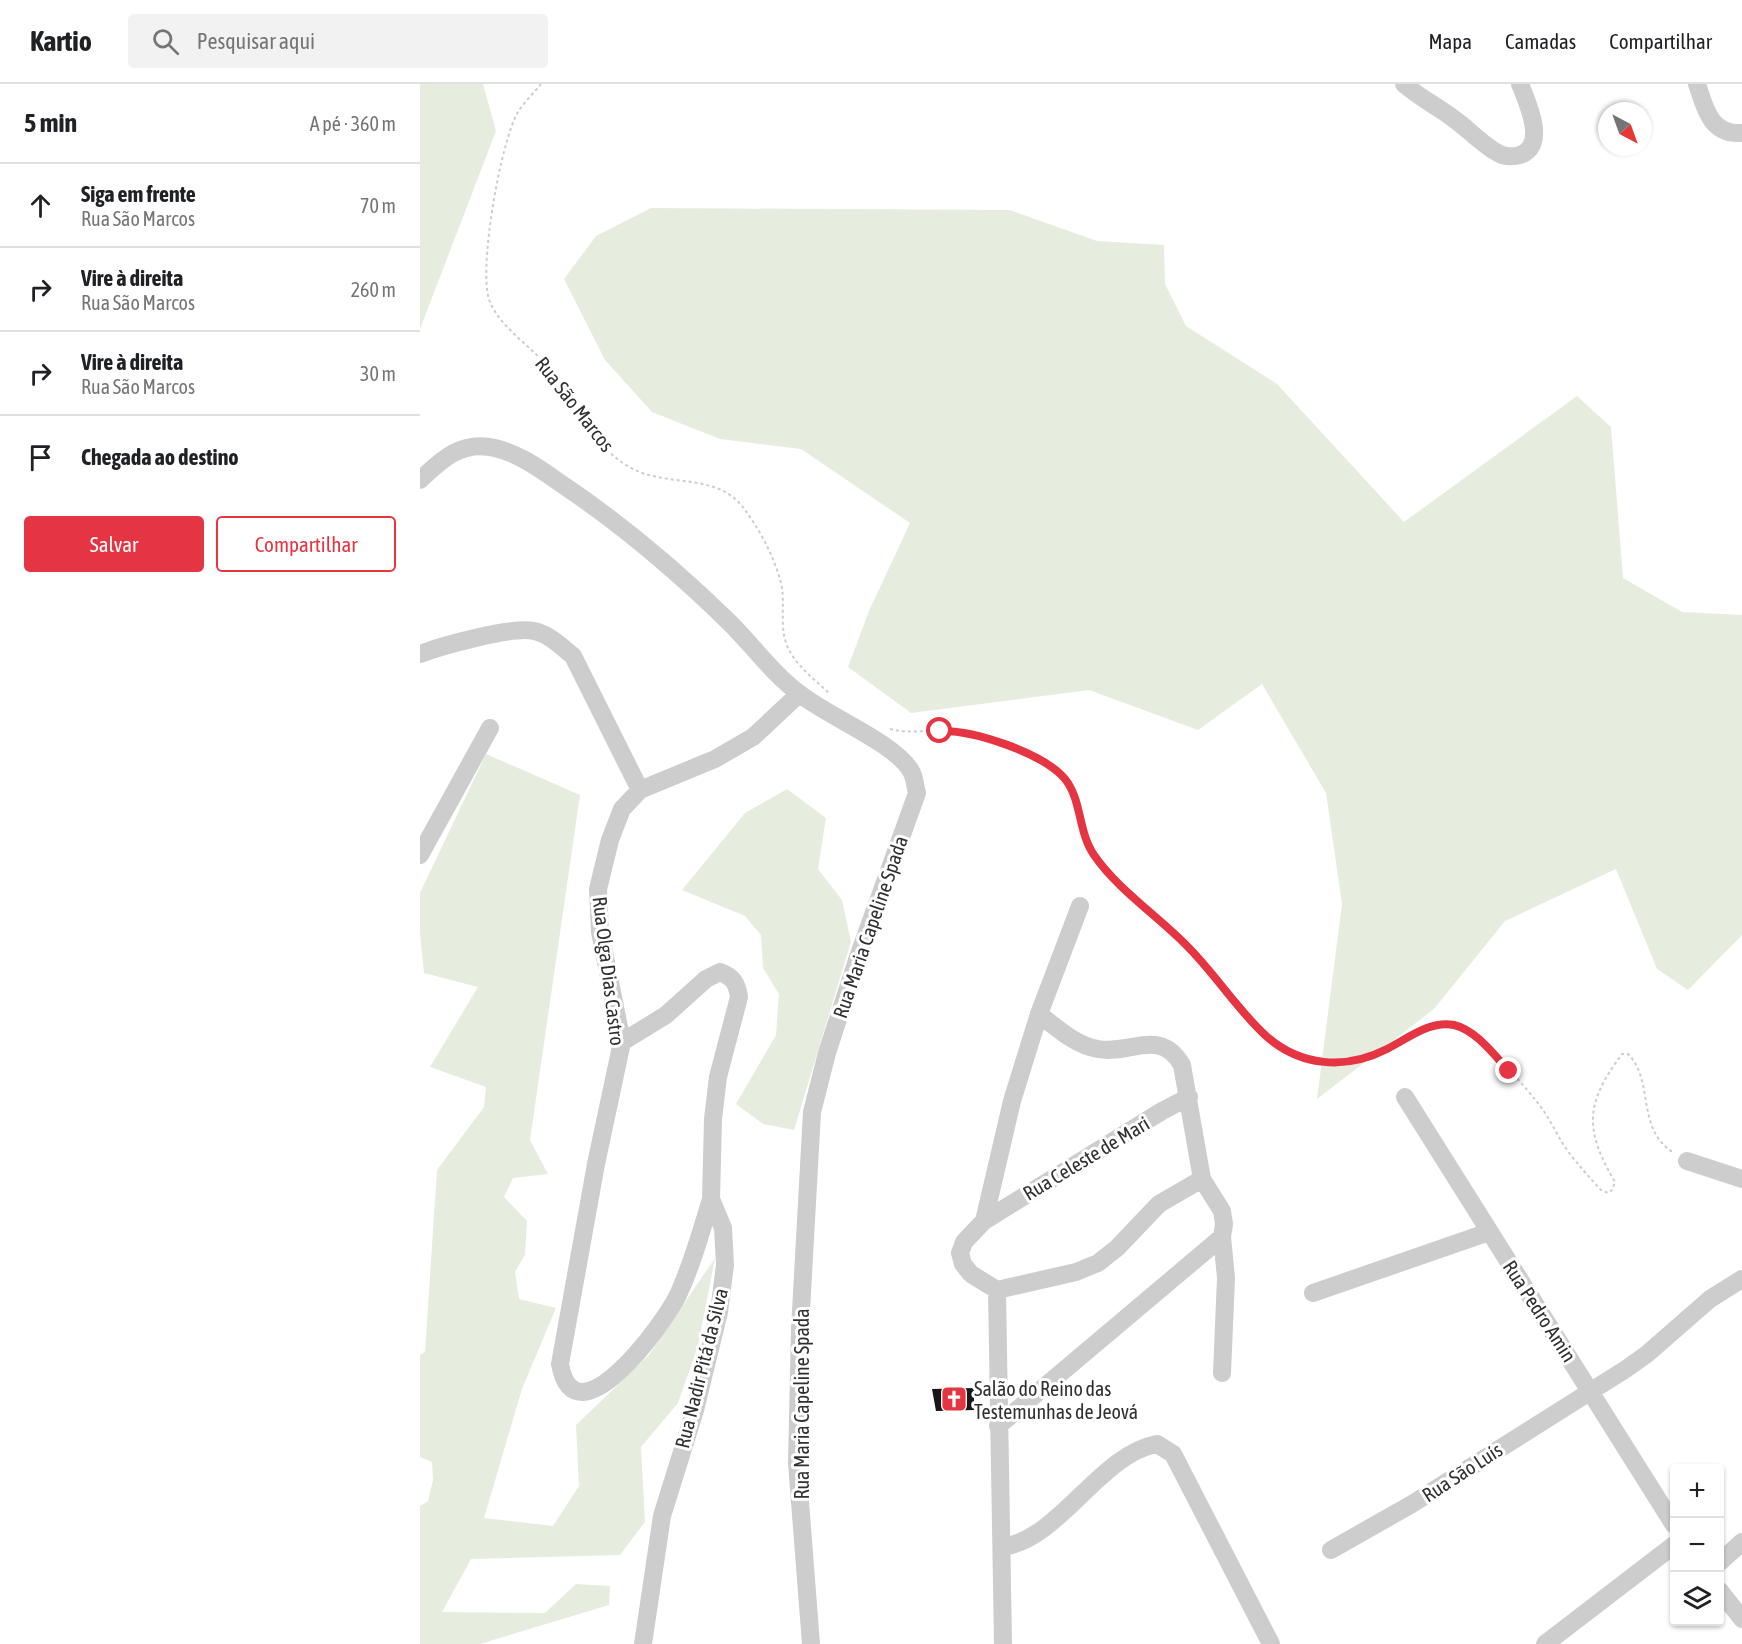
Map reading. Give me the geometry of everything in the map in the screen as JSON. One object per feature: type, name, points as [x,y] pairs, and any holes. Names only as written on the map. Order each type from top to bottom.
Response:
[{"type":"street","points":[[1404,84],[1421,100],[1449,115],[1498,153],[1514,157],[1526,153],[1533,144],[1534,129],[1520,84]]},
{"type":"street","points":[[1703,87],[1707,116],[1721,128],[1735,134],[1742,133]]},
{"type":"street","name":"Rua Maria Capeline Spada","points":[[420,480],[447,455],[464,447],[477,445],[496,448],[531,464],[619,524],[690,585],[799,694],[893,753],[912,772],[917,793],[858,957],[827,1053],[812,1112],[800,1329],[796,1463],[811,1644]]},
{"type":"street","points":[[420,654],[481,636],[533,630],[557,642],[573,656],[640,790]]},
{"type":"street","name":"Rua Olga Dias Castro","points":[[711,1199],[697,1246],[677,1297],[664,1320],[639,1353],[616,1374],[587,1392],[575,1391],[563,1381],[560,1364],[566,1322],[622,1042],[600,932],[597,890],[610,840],[622,809],[640,790],[715,759],[753,737],[799,694]]},
{"type":"street","points":[[420,855],[490,728]]},
{"type":"street","points":[[1080,906],[1039,1014],[1012,1101],[984,1221],[964,1242],[960,1253],[963,1264],[971,1274],[997,1290],[1076,1272],[1098,1263],[1117,1248],[1143,1218],[1160,1204],[1202,1179]]},
{"type":"street","name":"Rua Nadir Pitá da Silva","points":[[622,1042],[666,1016],[706,979],[720,972],[731,976],[737,984],[739,997],[718,1077],[713,1119],[711,1199],[723,1228],[725,1265],[719,1312],[695,1410],[662,1516],[643,1644]]},
{"type":"street","points":[[1039,1014],[1081,1045],[1100,1050],[1147,1044],[1162,1046],[1175,1054],[1182,1065],[1202,1179],[1222,1211],[1224,1224],[1222,1236],[1226,1278],[1222,1373]]},
{"type":"street","name":"Rua Celeste de Mari","points":[[984,1221],[1162,1111],[1189,1097]]},
{"type":"street","name":"Rua Pedro Amin","points":[[1405,1097],[1670,1518]]},
{"type":"street","points":[[1687,1161],[1742,1179]]},
{"type":"street","points":[[1313,1293],[1489,1232]]},
{"type":"street","points":[[998,1426],[1222,1236]]},
{"type":"street","name":"Rua São Luís","points":[[1331,1550],[1412,1504],[1647,1354],[1710,1299],[1742,1279]]},
{"type":"street","points":[[997,1290],[1003,1644]]},
{"type":"street","points":[[1002,1547],[1026,1540],[1116,1466],[1144,1446],[1157,1444],[1173,1454],[1271,1644]]},
{"type":"street","points":[[1724,1558],[1742,1542]]},
{"type":"street","points":[[1545,1644],[1670,1548]]},
{"type":"street","points":[[1724,1598],[1742,1619]]},
{"type":"path","name":"Rua São Marcos","points":[[541,84],[518,113],[504,152],[485,276],[490,302],[503,320],[558,377],[586,424],[617,458],[634,469],[659,477],[709,484],[726,491],[741,505],[771,555],[781,583],[783,636],[789,650],[799,665],[834,698]]},
{"type":"path","points":[[887,729],[909,734],[960,731],[978,734],[1019,751],[1065,779],[1073,794],[1083,833],[1094,855],[1190,949],[1266,1036],[1297,1056],[1315,1063],[1335,1064],[1372,1056],[1431,1026],[1454,1025],[1470,1033],[1483,1044],[1525,1088],[1542,1109],[1568,1152],[1601,1190],[1608,1193],[1615,1182],[1593,1136],[1592,1117],[1606,1078],[1622,1054],[1628,1054],[1635,1061],[1643,1085],[1646,1110],[1654,1131],[1666,1148],[1687,1161]]},
{"type":"shaded area","points":[[420,84],[483,84],[496,131],[420,329]]},
{"type":"shaded area","points":[[651,208],[1010,210],[1097,241],[1164,245],[1165,284],[1186,326],[1277,384],[1404,522],[1577,396],[1611,427],[1623,578],[1682,612],[1742,615],[1742,935],[1688,990],[1657,969],[1616,869],[1505,921],[1434,1009],[1317,1099],[1342,904],[1326,793],[1262,684],[1198,730],[1089,690],[911,713],[848,667],[869,611],[910,523],[801,449],[720,439],[652,412],[605,360],[564,279],[596,236]]},
{"type":"shaded area","points":[[486,754],[580,795],[530,1140],[548,1174],[513,1178],[504,1197],[527,1221],[525,1255],[515,1272],[519,1299],[556,1308],[522,1389],[484,1518],[553,1526],[579,1486],[576,1425],[649,1355],[715,1258],[698,1346],[678,1403],[641,1447],[645,1522],[620,1555],[471,1559],[442,1612],[545,1613],[576,1584],[610,1586],[609,1605],[480,1644],[420,1644],[420,1506],[428,1501],[433,1480],[432,1462],[420,1457],[420,1355],[425,1352],[437,1170],[484,1107],[486,1087],[430,1067],[478,987],[424,973],[420,934],[420,893]]},
{"type":"shaded area","points":[[787,789],[826,818],[818,869],[842,900],[851,942],[794,1130],[763,1124],[736,1104],[776,1035],[779,994],[763,968],[761,935],[745,916],[682,890],[745,813]]},
{"type":"building","name":"Salão do Reino das Testemunhas de Jeová","points":[[974,1388],[974,1410],[936,1411],[932,1389]]},
{"type":"place","name":"Salão do Reino das Testemunhas de Jeová","points":[[954,1399]]},
{"type":"route","points":[[940,731],[978,734],[1003,743],[1051,768],[1065,779],[1073,794],[1083,833],[1094,855],[1125,888],[1190,949],[1266,1036],[1297,1056],[1315,1063],[1335,1064],[1372,1056],[1431,1026],[1454,1025],[1470,1033],[1509,1071]]}]
